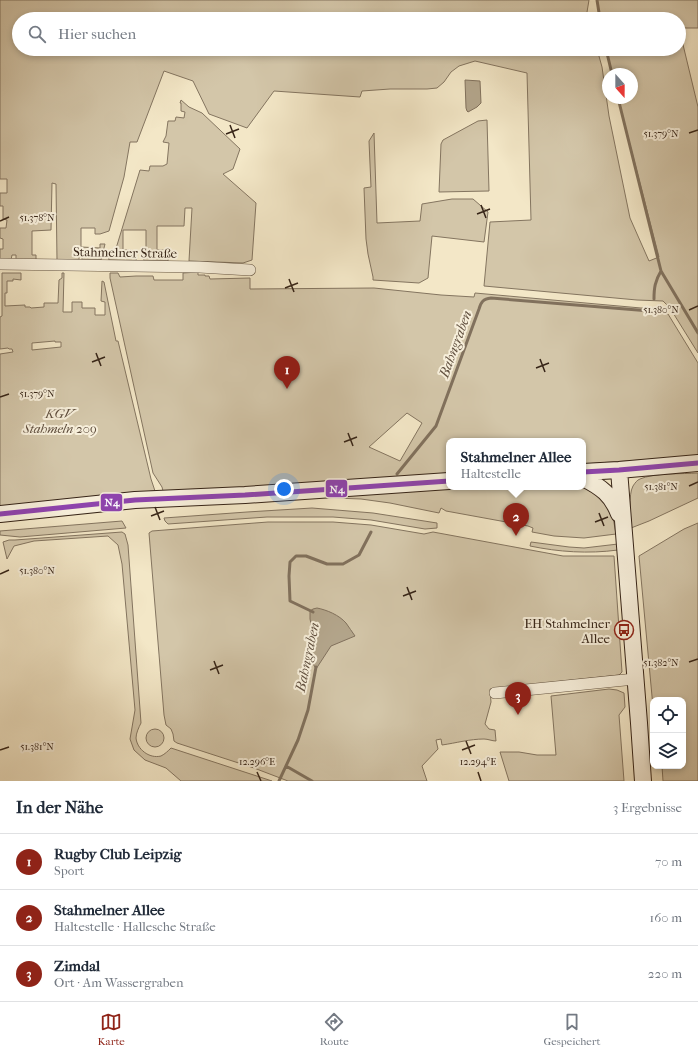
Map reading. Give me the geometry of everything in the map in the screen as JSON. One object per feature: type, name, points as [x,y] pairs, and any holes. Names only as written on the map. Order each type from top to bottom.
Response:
[{"type":"street","name":"Stahmelner Straße","points":[[0,264],[199,267],[250,270]]},
{"type":"street","points":[[586,472],[698,463]]},
{"type":"street","points":[[619,470],[643,781]]},
{"type":"street","points":[[586,480],[610,496],[623,523]]},
{"type":"street","points":[[0,514],[135,500],[245,495],[446,481]]},
{"type":"street","points":[[495,693],[636,679]]},
{"type":"green space","points":[[0,0],[589,0],[587,12],[12,12],[12,56],[599,56],[602,68],[602,104],[607,104],[630,218],[649,261],[659,257],[620,104],[638,104],[638,68],[611,68],[608,56],[686,56],[698,107],[698,353],[670,308],[663,301],[484,286],[490,222],[531,220],[527,73],[475,61],[459,66],[451,72],[444,82],[437,88],[362,91],[360,97],[274,91],[247,128],[209,114],[193,81],[164,71],[137,142],[130,142],[124,177],[109,231],[95,234],[95,228],[81,228],[81,247],[100,248],[100,244],[105,244],[101,260],[82,260],[82,256],[79,256],[79,260],[57,260],[56,184],[52,183],[51,230],[32,231],[32,255],[36,255],[36,260],[16,260],[16,255],[12,255],[11,260],[0,260],[0,249],[3,249],[3,239],[0,238],[0,228],[6,228],[7,220],[3,219],[3,206],[0,206],[0,193],[7,193],[7,179],[0,179]]},
{"type":"green space","points":[[597,0],[698,0],[698,28],[686,28],[686,12],[599,12]]},
{"type":"green space","points":[[181,100],[189,107],[202,113],[240,149],[233,169],[223,174],[256,203],[252,260],[243,263],[189,261],[192,208],[185,208],[184,226],[157,226],[157,250],[168,250],[168,261],[144,261],[143,250],[146,250],[146,230],[123,230],[123,250],[131,250],[131,256],[136,256],[136,261],[109,260],[108,256],[114,255],[140,170],[149,171],[150,166],[163,166],[167,164],[169,143],[163,142],[166,136],[168,121],[175,121],[176,117],[184,118],[185,112],[181,111]]},
{"type":"green space","points":[[487,120],[489,191],[439,192],[441,144],[443,140],[478,121]]},
{"type":"green space","points":[[374,133],[377,223],[420,221],[422,204],[452,199],[473,199],[488,212],[484,242],[432,236],[428,278],[419,283],[373,280],[366,239],[364,188],[371,187],[369,141]]},
{"type":"green space","points":[[198,272],[198,275],[209,276],[210,279],[250,278],[250,289],[374,288],[474,297],[475,293],[658,309],[668,314],[698,363],[698,456],[586,464],[586,438],[446,438],[446,474],[302,485],[163,491],[153,473],[110,273],[118,273],[120,277],[153,276],[154,280],[183,280],[183,273]],"holes":[[[407,413],[422,423],[400,461],[369,447]]]},
{"type":"green space","name":"KGV Stahmeln 209","points":[[2,273],[21,273],[21,280],[13,279],[13,281],[7,281],[5,306],[25,305],[25,307],[31,308],[44,307],[44,303],[58,303],[59,280],[62,278],[62,273],[64,273],[63,312],[72,312],[72,302],[82,302],[82,308],[95,308],[95,315],[105,315],[105,302],[101,301],[102,281],[104,282],[116,341],[118,341],[155,491],[78,498],[0,508],[0,354],[13,352],[12,349],[8,348],[0,349],[0,317],[2,316]],"holes":[[[61,342],[61,347],[32,350],[32,343]]]},
{"type":"green space","points":[[698,473],[698,498],[631,528],[631,490],[638,480],[660,475]]},
{"type":"green space","points":[[446,487],[446,490],[586,490],[586,487],[592,487],[612,512],[616,534],[584,538],[554,536],[532,532],[533,528],[528,526],[446,511],[441,508],[439,513],[361,499],[309,497]]},
{"type":"green space","points":[[312,508],[373,513],[437,523],[437,528],[425,529],[371,520],[333,517],[267,517],[168,524],[164,518],[247,512]]},
{"type":"green space","points":[[122,521],[126,528],[20,537],[0,535],[0,531]]},
{"type":"green space","points":[[268,522],[333,522],[371,525],[424,534],[433,532],[563,556],[614,556],[622,672],[619,675],[490,689],[491,702],[485,724],[489,729],[495,730],[496,741],[479,739],[442,745],[441,739],[436,740],[438,749],[422,766],[427,781],[288,781],[254,768],[177,743],[174,741],[171,729],[166,725],[164,715],[149,533],[152,531]]},
{"type":"green space","points":[[698,523],[698,781],[663,781],[662,769],[686,769],[686,697],[652,697],[639,556],[684,529]]},
{"type":"green space","points":[[122,532],[125,534],[128,545],[141,723],[136,736],[139,746],[148,755],[157,757],[161,756],[171,748],[272,781],[181,781],[166,768],[145,760],[134,750],[130,739],[135,710],[122,564],[118,545],[108,536],[34,541],[14,546],[7,559],[3,542],[9,540]]},
{"type":"green space","points":[[531,542],[584,548],[618,544],[618,550],[585,552],[552,550],[530,546]]},
{"type":"green space","points":[[609,689],[624,693],[625,707],[619,715],[624,781],[509,781],[500,752],[556,755],[551,696]]},
{"type":"green space","points":[[155,729],[161,732],[164,738],[161,744],[155,747],[149,744],[146,738],[149,732]]},
{"type":"shaded area","points":[[465,80],[480,81],[481,103],[468,112],[466,108]]},
{"type":"shaded area","points":[[317,608],[336,615],[346,623],[355,636],[331,646],[316,669],[311,660],[312,628],[310,611]]},
{"type":"waterway","name":"Bahngraben","points":[[597,0],[599,12]]},
{"type":"waterway","name":"Bahngraben","points":[[608,56],[611,68]]},
{"type":"waterway","name":"Bahngraben","points":[[619,104],[661,271],[698,333]]},
{"type":"waterway","name":"Bahngraben","points":[[654,299],[655,285],[661,271]]},
{"type":"waterway","name":"Bahngraben","points":[[397,474],[436,426],[480,307],[484,300],[491,298],[650,311]]},
{"type":"waterway","name":"Bahngraben","points":[[313,612],[290,601],[290,562],[296,556],[306,556],[327,564],[343,564],[359,555],[371,532]]},
{"type":"waterway","name":"Bahngraben","points":[[279,781],[298,740],[308,710],[316,667]]},
{"type":"waterway","points":[[286,766],[312,781]]},
{"type":"transit line","name":"N4","points":[[586,472],[698,463]]},
{"type":"transit line","name":"N4","points":[[0,514],[135,500],[245,495],[446,481]]},
{"type":"place","name":"Rugby Club Leipzig","points":[[287,389]]},
{"type":"place","name":"Stahmelner Allee","points":[[516,536]]},
{"type":"place","name":"EH Stahmelner Allee","points":[[624,630]]},
{"type":"place","name":"Zimdal","points":[[518,715]]}]
